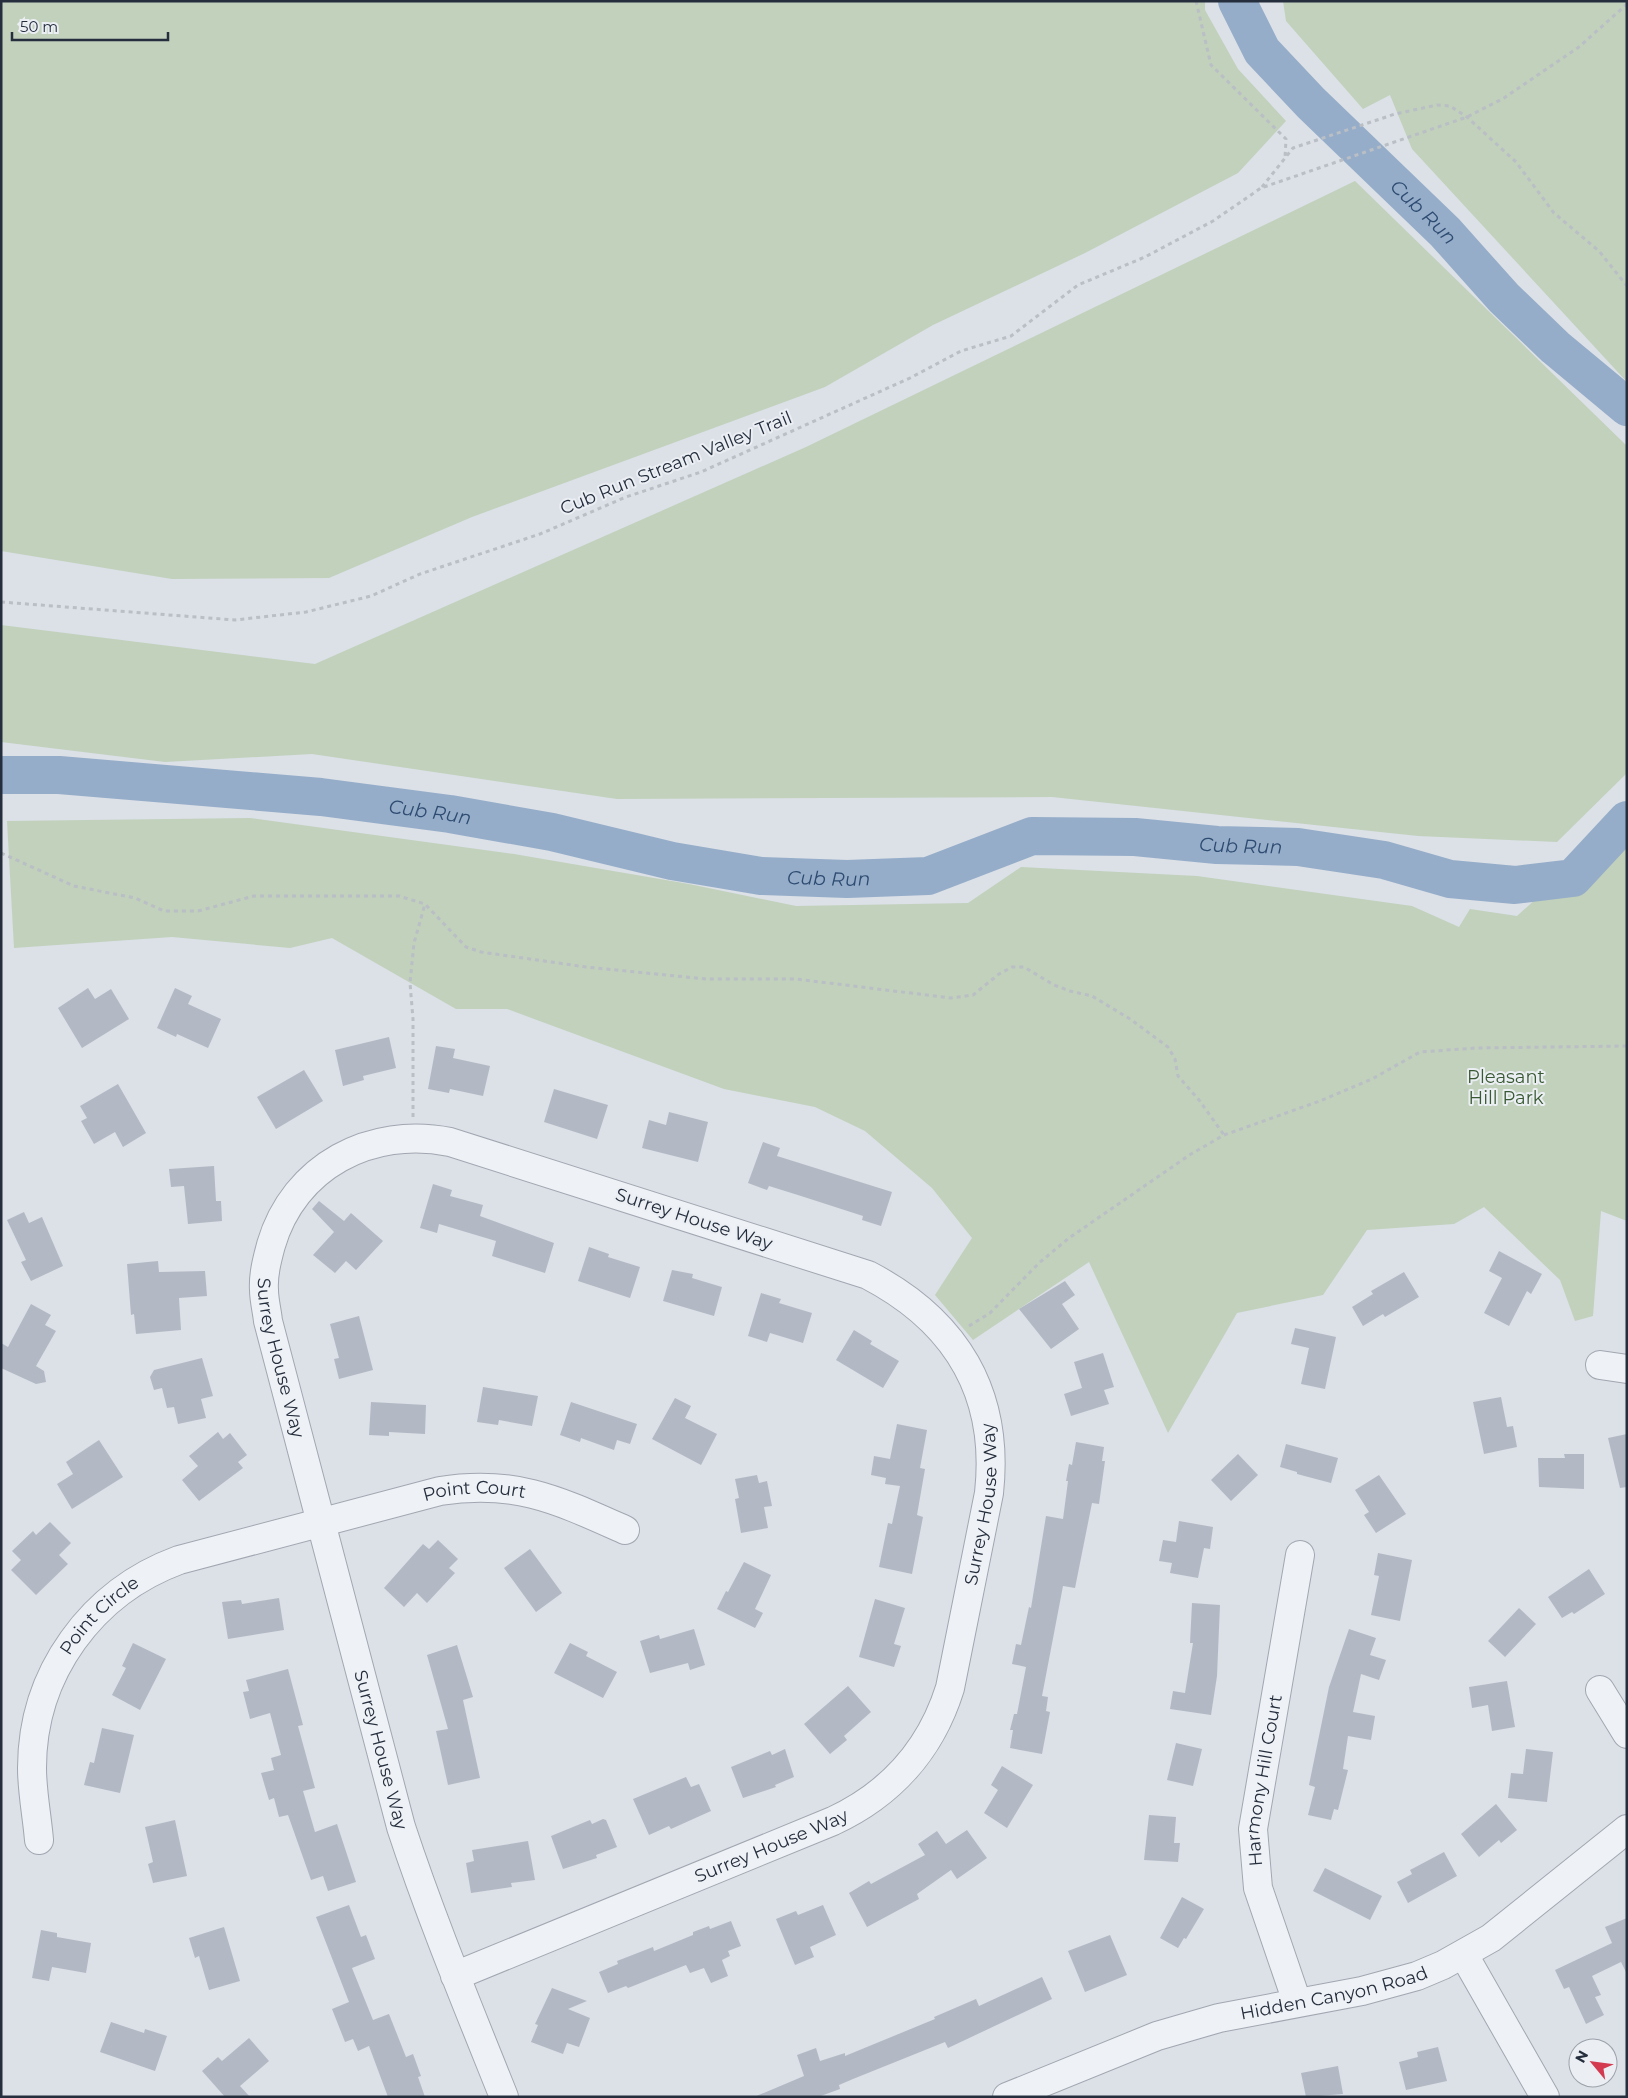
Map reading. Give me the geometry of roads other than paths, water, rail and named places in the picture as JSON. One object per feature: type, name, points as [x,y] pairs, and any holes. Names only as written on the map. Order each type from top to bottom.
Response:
[{"type":"street","name":"Surrey House Way","points":[[455,1976],[857,1810],[885,1790],[917,1756],[944,1708],[950,1688],[992,1471],[988,1423],[980,1394],[970,1370],[951,1340],[916,1304],[895,1289],[868,1275],[450,1142],[413,1138],[388,1140],[356,1149],[330,1163],[312,1178],[294,1197],[275,1232],[266,1264],[264,1290],[268,1321],[401,1827],[424,1896],[455,1976],[504,2097]]},
{"type":"street","points":[[1600,1365],[1627,1369]]},
{"type":"street","name":"Point Court","points":[[321,1523],[440,1491],[488,1486],[521,1490],[559,1500],[625,1530]]},
{"type":"street","name":"Point Circle","points":[[39,1840],[32,1768],[38,1716],[45,1692],[57,1665],[70,1643],[88,1620],[122,1590],[156,1569],[179,1560],[321,1523]]},
{"type":"street","name":"Harmony Hill Court","points":[[1297,2002],[1258,1888],[1253,1829],[1300,1554]]},
{"type":"street","points":[[1600,1690],[1627,1734]]},
{"type":"street","name":"Hidden Canyon Road","points":[[1007,2097],[1158,2036],[1218,2018],[1362,1991],[1426,1972],[1464,1955],[1491,1938],[1627,1829]]},
{"type":"street","points":[[1464,1955],[1545,2097]]},
{"type":"waterway","name":"Cub Run","points":[[1237,1],[1262,51],[1311,103],[1445,232],[1504,298],[1555,347],[1627,407]]},
{"type":"waterway","name":"Cub Run","points":[[1,775],[59,775],[321,797],[450,814],[552,832],[672,861],[761,876],[847,879],[928,876],[1032,836],[1135,837],[1217,845],[1298,847],[1384,860],[1450,879],[1515,885],[1573,878],[1627,820]]},
{"type":"park label","name":"Pleasant Hill Park","points":[[1506,1087]]}]
